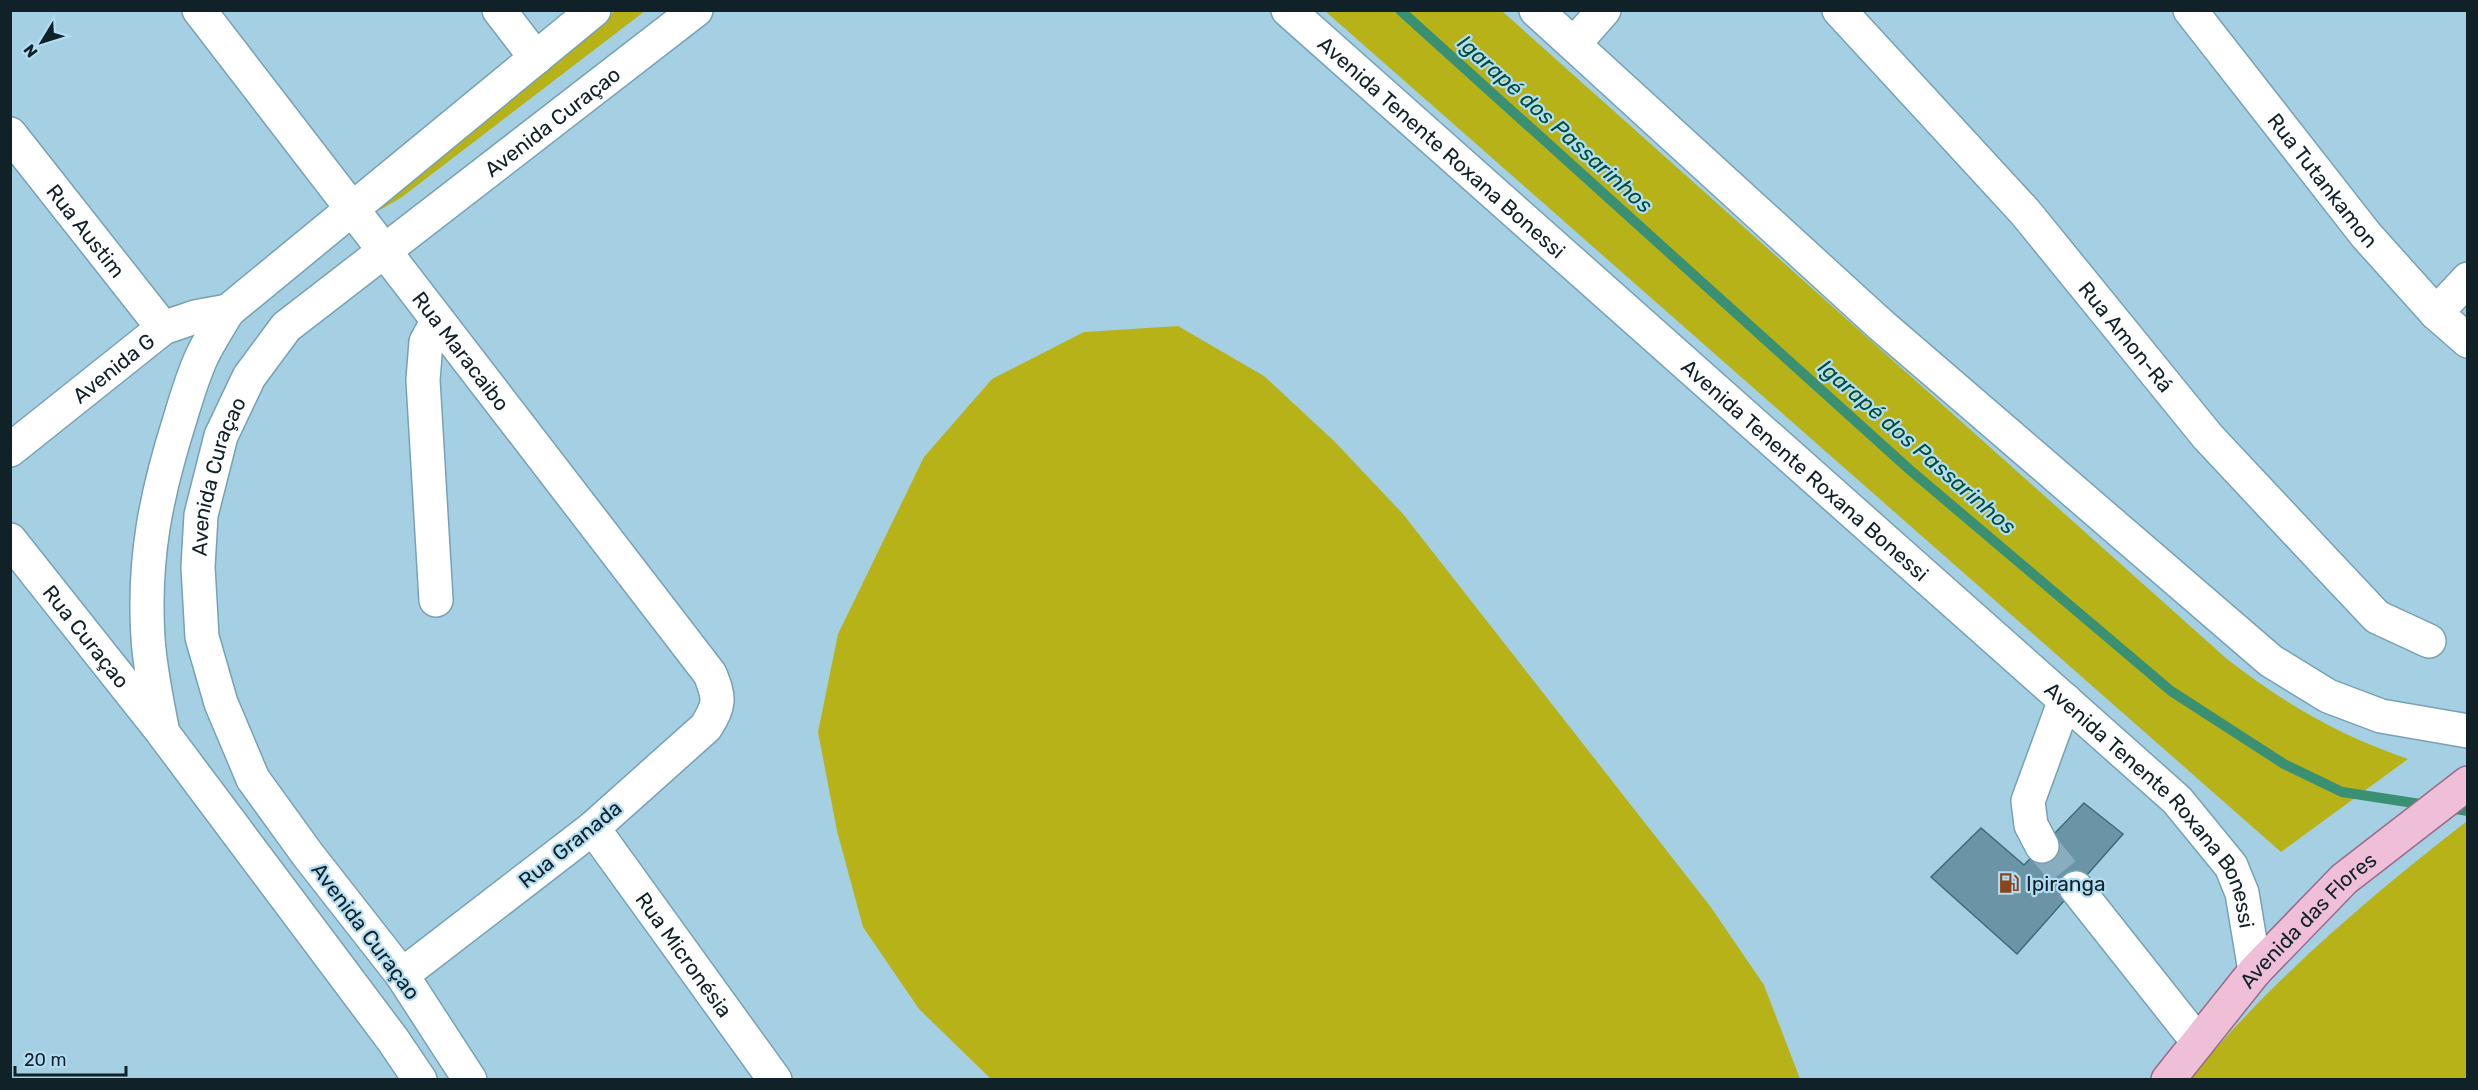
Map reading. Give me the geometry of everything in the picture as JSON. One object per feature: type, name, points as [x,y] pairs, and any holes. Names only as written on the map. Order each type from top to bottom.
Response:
[{"type":"main road","name":"Avenida das Flores","points":[[2168,1080],[2255,971],[2344,879],[2459,788]]},
{"type":"street","name":"Rua Maracaibo","points":[[199,10],[710,674],[719,695]]},
{"type":"street","points":[[499,10],[536,58]]},
{"type":"street","name":"Avenida Curaçao","points":[[420,1080],[393,1040],[163,733],[154,691],[148,639],[147,585],[152,524],[164,468],[186,399],[204,352],[228,311],[594,10]]},
{"type":"street","name":"Avenida Curaçao","points":[[470,1080],[402,975],[308,855],[253,779],[221,703],[202,637],[198,567],[201,515],[221,436],[249,377],[286,327],[696,10]]},
{"type":"street","name":"Avenida Tenente Roxana Bonessi","points":[[1288,10],[2177,800],[2230,866],[2242,892],[2255,971]]},
{"type":"street","points":[[1536,10],[1881,325],[2271,661],[2328,696],[2381,716],[2468,731]]},
{"type":"street","points":[[1574,44],[1604,10]]},
{"type":"street","name":"Rua Amon-Rá","points":[[1839,10],[2025,212],[2208,437],[2377,617],[2429,641]]},
{"type":"street","name":"Rua Tutankamon","points":[[2190,10],[2366,235],[2436,313],[2468,341]]},
{"type":"street","name":"Rua Austim","points":[[10,134],[163,328]]},
{"type":"street","points":[[2436,313],[2468,279]]},
{"type":"street","name":"Avenida G","points":[[10,450],[163,328],[195,316],[228,311]]},
{"type":"street","points":[[436,600],[423,380],[426,342],[437,322]]},
{"type":"street","name":"Rua Curaçao","points":[[10,540],[163,733]]},
{"type":"street","name":"Rua Granada","points":[[402,975],[594,828],[706,727],[715,713],[719,695]]},
{"type":"street","points":[[2042,846],[2031,825],[2028,801],[2065,700]]},
{"type":"street","name":"Rua Micronésia","points":[[594,828],[775,1080]]},
{"type":"street","points":[[2076,888],[2198,1042]]},
{"type":"shaded area","points":[[615,11],[645,11],[402,197],[380,210],[374,202],[379,193]]},
{"type":"shaded area","points":[[1325,11],[1502,11],[2227,659],[2269,690],[2313,717],[2359,740],[2408,759],[2281,852]]},
{"type":"shaded area","points":[[1178,326],[1264,376],[1335,442],[1403,514],[1710,906],[1764,985],[1800,1079],[991,1079],[919,1009],[863,927],[837,831],[818,732],[838,634],[924,457],[992,379],[1084,332]]},
{"type":"shaded area","points":[[2467,821],[2467,1079],[2190,1079],[2253,1008],[2321,942]]},
{"type":"building","name":"Ipiranga","points":[[2084,803],[2123,834],[2017,954],[1931,877],[1981,828],[2024,865]]},
{"type":"waterway","name":"Igarapé dos Passarinhos","points":[[1400,10],[1910,470],[2171,691],[2284,764],[2342,792],[2427,805]]},
{"type":"waterway","name":"Igarapé dos Passarinhos","points":[[2449,808],[2468,811]]},
{"type":"tunnel","points":[[2042,846],[2076,888]]},
{"type":"place","name":"Ipiranga","points":[[2009,883]]}]
